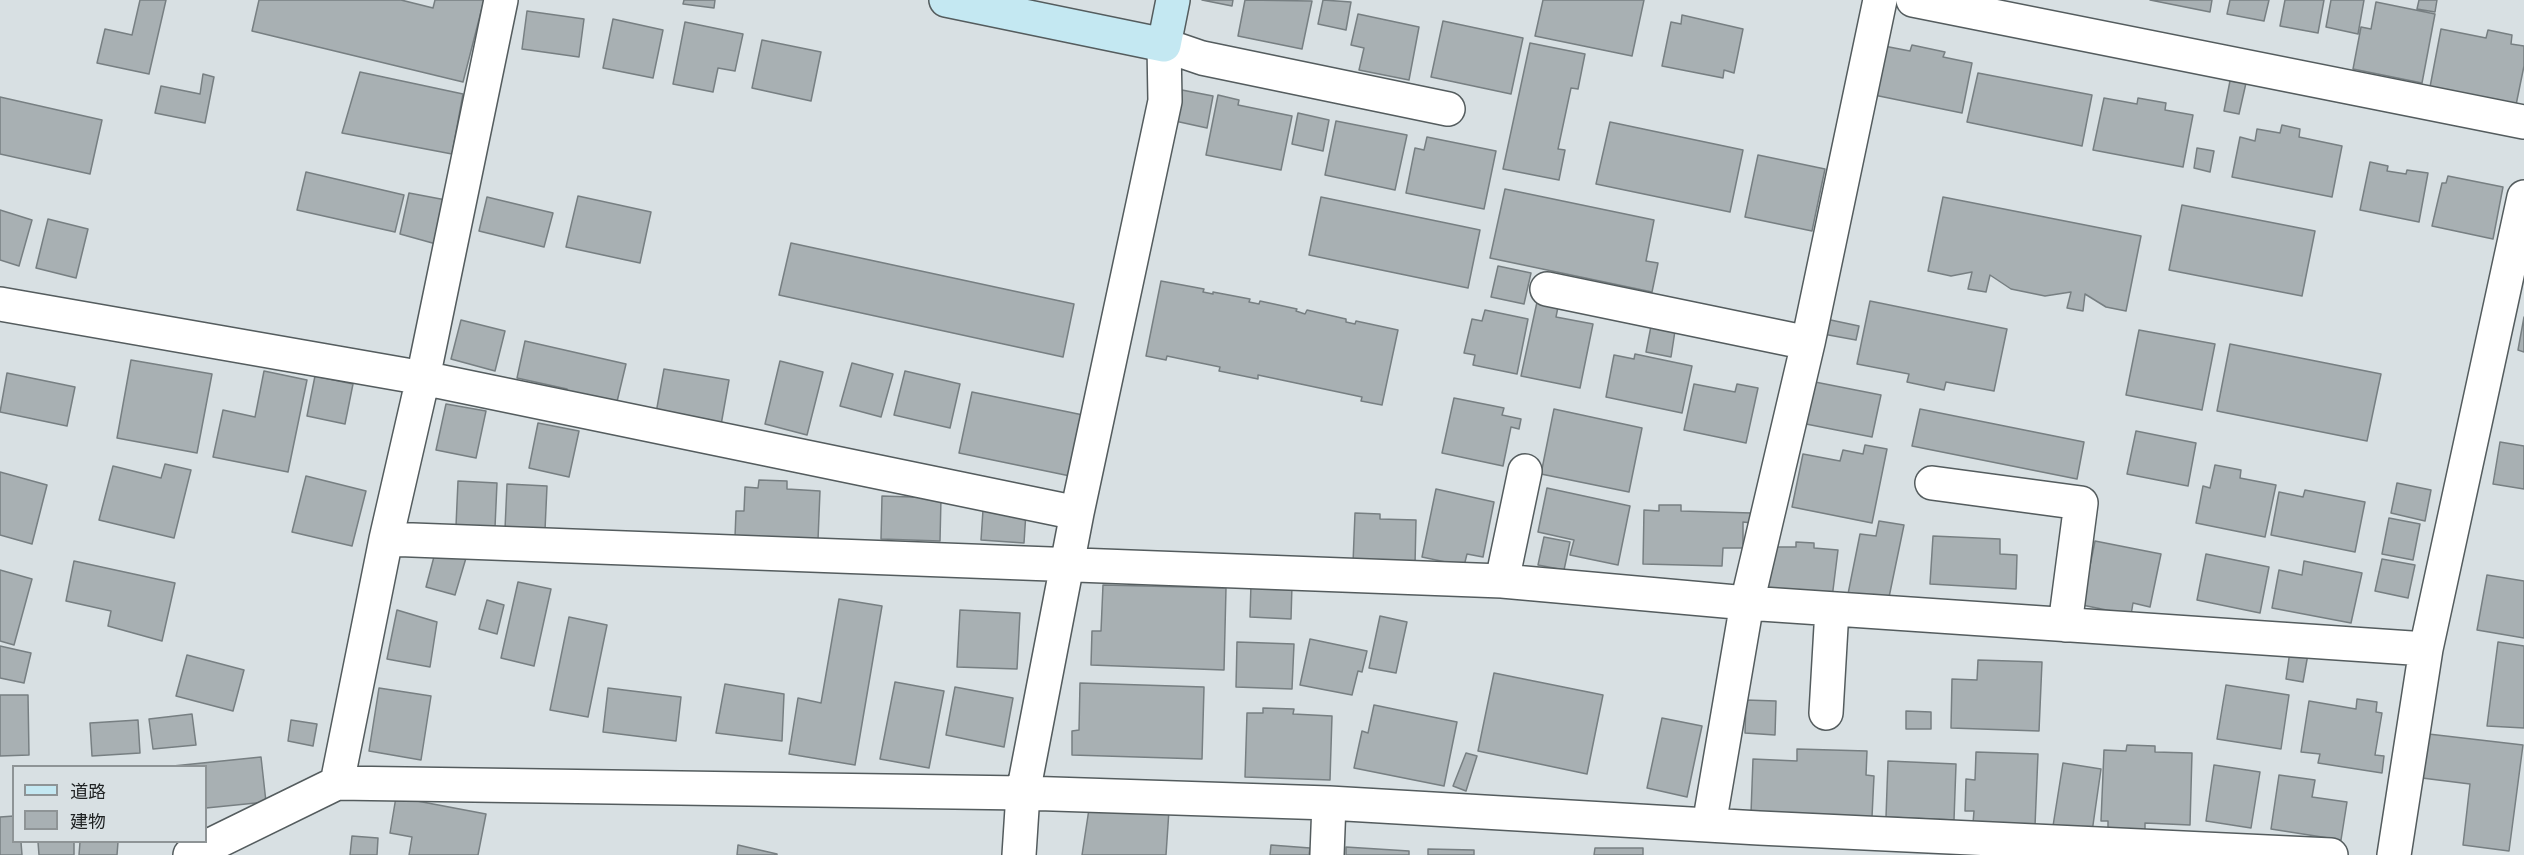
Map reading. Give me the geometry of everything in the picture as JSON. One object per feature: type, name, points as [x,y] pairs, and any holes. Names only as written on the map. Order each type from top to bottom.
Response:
[{"type":"street","points":[[337,783],[386,539],[423,378],[501,0]]},
{"type":"street","points":[[946,0],[1164,45],[1202,58],[1448,109]]},
{"type":"street","points":[[1019,855],[1023,793],[1077,513],[1165,100],[1164,45],[1173,0]]},
{"type":"street","points":[[1708,825],[1747,603],[1808,343],[1880,0]]},
{"type":"street","points":[[1913,0],[2524,122]]},
{"type":"street","points":[[2394,855],[2426,650],[2524,198]]},
{"type":"street","points":[[1547,289],[1808,343]]},
{"type":"street","points":[[0,304],[423,378],[1077,513]]},
{"type":"street","points":[[1502,581],[1525,471]]},
{"type":"street","points":[[1932,483],[2081,503],[2065,625]]},
{"type":"street","points":[[386,539],[1502,581],[1747,603],[2426,650]]},
{"type":"street","points":[[1826,713],[1832,609]]},
{"type":"street","points":[[190,855],[337,783],[1023,793],[1329,803],[1708,825],[1758,842],[2331,855]]},
{"type":"street","points":[[1327,855],[1329,803]]},
{"type":"building","points":[[140,0],[166,0],[149,74],[97,63],[105,29],[132,35]]},
{"type":"building","points":[[259,0],[401,0],[433,8],[435,0],[484,0],[463,82],[252,31]]},
{"type":"building","points":[[684,0],[715,0],[714,8],[683,4]]},
{"type":"building","points":[[1202,0],[1233,0],[1232,6]]},
{"type":"building","points":[[1245,0],[1312,1],[1302,49],[1238,36]]},
{"type":"building","points":[[1323,0],[1351,2],[1346,30],[1318,24]]},
{"type":"building","points":[[1543,0],[1644,0],[1632,56],[1535,36]]},
{"type":"building","points":[[2150,0],[2212,0],[2210,12]]},
{"type":"building","points":[[2230,0],[2269,0],[2264,21],[2227,14]]},
{"type":"building","points":[[2285,0],[2324,0],[2318,33],[2280,26]]},
{"type":"building","points":[[2331,0],[2364,0],[2358,34],[2326,27]]},
{"type":"building","points":[[2419,0],[2437,0],[2435,12],[2417,9]]},
{"type":"building","points":[[2376,2],[2435,14],[2422,83],[2353,69],[2361,27],[2371,29]]},
{"type":"building","points":[[527,11],[584,19],[579,57],[522,49]]},
{"type":"building","points":[[1358,14],[1419,27],[1409,80],[1359,70],[1364,48],[1351,45]]},
{"type":"building","points":[[1682,15],[1743,29],[1734,73],[1724,70],[1723,78],[1662,66],[1671,22],[1681,24]]},
{"type":"building","points":[[613,19],[663,30],[653,78],[603,68]]},
{"type":"building","points":[[1443,21],[1523,38],[1511,94],[1431,77]]},
{"type":"building","points":[[685,22],[743,34],[735,71],[718,68],[713,92],[673,84]]},
{"type":"building","points":[[2441,29],[2486,38],[2488,30],[2512,35],[2511,44],[2524,46],[2524,66],[2516,105],[2430,87]]},
{"type":"building","points":[[762,40],[821,52],[811,101],[752,88]]},
{"type":"building","points":[[1530,43],[1585,54],[1578,89],[1571,88],[1558,149],[1565,150],[1559,180],[1503,169]]},
{"type":"building","points":[[1912,45],[1945,52],[1943,57],[1972,63],[1962,113],[1874,95],[1884,46],[1910,51]]},
{"type":"building","points":[[360,72],[463,94],[452,154],[342,133]]},
{"type":"building","points":[[1978,73],[2092,95],[2082,146],[1967,122]]},
{"type":"building","points":[[203,74],[214,77],[205,123],[155,113],[161,86],[200,94]]},
{"type":"building","points":[[2230,81],[2246,83],[2239,114],[2224,111]]},
{"type":"building","points":[[1182,90],[1213,96],[1207,128],[1175,121]]},
{"type":"building","points":[[1218,95],[1239,100],[1238,105],[1292,116],[1281,170],[1206,155]]},
{"type":"building","points":[[0,97],[102,120],[90,174],[0,154]]},
{"type":"building","points":[[2104,98],[2137,104],[2138,98],[2166,103],[2165,110],[2193,115],[2183,167],[2093,150]]},
{"type":"building","points":[[1298,113],[1329,120],[1323,151],[1292,144]]},
{"type":"building","points":[[1336,121],[1407,135],[1395,190],[1325,175]]},
{"type":"building","points":[[1610,122],[1743,150],[1730,212],[1596,184]]},
{"type":"building","points":[[2282,125],[2300,129],[2299,137],[2342,146],[2332,197],[2232,177],[2240,137],[2255,141],[2257,129],[2280,133]]},
{"type":"building","points":[[1427,137],[1496,151],[1484,209],[1406,193],[1415,148],[1424,150]]},
{"type":"building","points":[[2197,148],[2214,151],[2210,172],[2194,168]]},
{"type":"building","points":[[1758,155],[1825,169],[1812,231],[1745,217]]},
{"type":"building","points":[[2370,162],[2388,166],[2387,171],[2406,174],[2407,170],[2428,173],[2419,222],[2360,210]]},
{"type":"building","points":[[306,172],[404,195],[395,232],[297,210]]},
{"type":"building","points":[[2448,176],[2503,187],[2493,239],[2432,226],[2442,183],[2446,183]]},
{"type":"building","points":[[1505,189],[1654,220],[1646,261],[1658,263],[1652,292],[1490,258]]},
{"type":"building","points":[[409,193],[446,200],[436,244],[400,234]]},
{"type":"building","points":[[578,196],[651,212],[640,263],[566,247]]},
{"type":"building","points":[[487,197],[553,213],[544,247],[479,231]]},
{"type":"building","points":[[1321,197],[1480,230],[1468,288],[1309,255]]},
{"type":"building","points":[[1943,197],[2141,236],[2126,311],[2106,307],[2085,294],[2083,311],[2067,308],[2071,292],[2045,296],[2011,289],[1990,275],[1986,292],[1968,289],[1972,272],[1951,276],[1928,271]]},
{"type":"building","points":[[2182,205],[2315,231],[2302,296],[2169,270]]},
{"type":"building","points":[[0,210],[32,220],[19,266],[0,260]]},
{"type":"building","points":[[48,219],[88,229],[76,278],[36,268]]},
{"type":"building","points":[[791,243],[1074,304],[1063,357],[779,295]]},
{"type":"building","points":[[1498,266],[1531,273],[1524,304],[1491,297]]},
{"type":"building","points":[[1161,281],[1204,289],[1203,292],[1250,299],[1249,302],[1259,304],[1260,301],[1297,309],[1296,311],[1305,314],[1307,310],[1346,319],[1346,322],[1355,324],[1356,321],[1398,330],[1382,405],[1361,401],[1362,397],[1258,375],[1258,379],[1219,371],[1220,367],[1167,356],[1166,360],[1146,356]]},
{"type":"building","points":[[1870,301],[2007,329],[1994,391],[1946,382],[1944,390],[1907,382],[1909,374],[1857,364]]},
{"type":"building","points":[[1537,302],[1558,307],[1556,317],[1593,324],[1580,388],[1521,376]]},
{"type":"building","points":[[1485,310],[1528,319],[1517,374],[1473,365],[1475,355],[1464,353],[1472,319],[1482,321]]},
{"type":"building","points":[[2524,317],[2524,352],[2518,350]]},
{"type":"building","points":[[1826,319],[1859,326],[1856,340],[1823,334]]},
{"type":"building","points":[[461,320],[505,331],[495,371],[451,359]]},
{"type":"building","points":[[1651,326],[1675,331],[1671,357],[1646,352]]},
{"type":"building","points":[[2139,330],[2215,344],[2202,410],[2126,395]]},
{"type":"building","points":[[525,341],[626,364],[615,410],[564,399],[567,389],[517,378]]},
{"type":"building","points":[[2230,344],[2381,374],[2367,441],[2217,411]]},
{"type":"building","points":[[1635,354],[1692,366],[1682,413],[1606,397],[1614,355],[1634,359]]},
{"type":"building","points":[[131,360],[212,374],[197,453],[117,438]]},
{"type":"building","points":[[780,361],[823,372],[807,435],[765,424]]},
{"type":"building","points":[[852,363],[893,374],[881,417],[840,406]]},
{"type":"building","points":[[664,369],[729,380],[721,425],[656,413]]},
{"type":"building","points":[[264,371],[307,380],[288,472],[213,457],[223,410],[255,417]]},
{"type":"building","points":[[905,371],[960,384],[950,428],[894,415]]},
{"type":"building","points":[[7,373],[75,387],[67,426],[0,412]]},
{"type":"building","points":[[315,376],[353,384],[345,424],[307,416]]},
{"type":"building","points":[[1815,382],[1881,395],[1872,437],[1806,424]]},
{"type":"building","points":[[1694,384],[1735,392],[1737,384],[1758,388],[1746,443],[1684,430]]},
{"type":"building","points":[[972,392],[1083,415],[1070,476],[959,453]]},
{"type":"building","points":[[1454,398],[1504,408],[1502,415],[1521,419],[1519,429],[1511,427],[1503,466],[1442,453]]},
{"type":"building","points":[[446,404],[486,411],[476,458],[436,450]]},
{"type":"building","points":[[1554,409],[1642,428],[1629,492],[1541,474]]},
{"type":"building","points":[[1920,409],[2084,442],[2077,479],[1912,446]]},
{"type":"building","points":[[538,423],[579,431],[569,477],[529,468]]},
{"type":"building","points":[[2136,431],[2196,443],[2188,486],[2127,474]]},
{"type":"building","points":[[2500,442],[2524,446],[2524,489],[2493,484]]},
{"type":"building","points":[[1865,445],[1887,449],[1872,523],[1792,507],[1803,454],[1840,461],[1843,450],[1863,454]]},
{"type":"building","points":[[165,464],[191,470],[174,538],[99,520],[113,466],[161,478]]},
{"type":"building","points":[[2215,465],[2241,470],[2240,478],[2276,485],[2265,537],[2196,523],[2203,486],[2210,488]]},
{"type":"building","points":[[0,472],[47,485],[32,544],[0,535]]},
{"type":"building","points":[[306,476],[366,491],[352,546],[292,532]]},
{"type":"building","points":[[759,480],[787,481],[787,489],[820,491],[818,540],[735,537],[736,511],[744,511],[745,487],[758,488]]},
{"type":"building","points":[[458,481],[497,483],[495,527],[456,526]]},
{"type":"building","points":[[2397,483],[2431,490],[2425,521],[2391,513]]},
{"type":"building","points":[[507,484],[547,486],[545,530],[505,529]]},
{"type":"building","points":[[1547,488],[1630,506],[1618,565],[1570,555],[1574,540],[1538,532]]},
{"type":"building","points":[[1436,489],[1494,502],[1483,557],[1467,554],[1464,566],[1422,557]]},
{"type":"building","points":[[2305,490],[2365,502],[2355,552],[2271,535],[2279,492],[2303,497]]},
{"type":"building","points":[[882,496],[941,498],[940,541],[881,539]]},
{"type":"building","points":[[1659,505],[1681,505],[1681,511],[1752,513],[1752,523],[1743,522],[1743,548],[1723,548],[1722,566],[1643,564],[1644,510],[1659,511]]},
{"type":"building","points":[[983,510],[1026,512],[1024,543],[981,540]]},
{"type":"building","points":[[1355,513],[1380,514],[1380,519],[1416,520],[1415,565],[1353,563]]},
{"type":"building","points":[[2389,518],[2420,524],[2413,560],[2382,554]]},
{"type":"building","points":[[1879,521],[1904,525],[1888,602],[1848,594],[1860,534],[1876,536]]},
{"type":"building","points":[[1933,536],[2000,539],[2000,554],[2017,555],[2016,589],[1930,584]]},
{"type":"building","points":[[1544,537],[1570,542],[1564,570],[1538,565]]},
{"type":"building","points":[[2095,541],[2161,554],[2150,607],[2133,603],[2131,615],[2082,605]]},
{"type":"building","points":[[1796,542],[1814,543],[1814,548],[1838,550],[1832,598],[1765,593],[1768,547],[1796,547]]},
{"type":"building","points":[[436,549],[466,558],[455,595],[426,587]]},
{"type":"building","points":[[2206,554],[2269,567],[2260,613],[2197,600]]},
{"type":"building","points":[[2382,559],[2415,565],[2408,598],[2375,591]]},
{"type":"building","points":[[74,561],[175,583],[162,641],[108,626],[111,611],[66,601]]},
{"type":"building","points":[[2304,561],[2362,573],[2351,623],[2272,608],[2279,570],[2302,575]]},
{"type":"building","points":[[0,570],[32,579],[14,645],[0,641]]},
{"type":"building","points":[[2487,575],[2524,581],[2524,638],[2477,630]]},
{"type":"building","points":[[518,582],[551,589],[534,666],[501,658]]},
{"type":"building","points":[[1251,584],[1292,585],[1291,619],[1250,617]]},
{"type":"building","points":[[1103,585],[1226,588],[1224,670],[1091,665],[1092,631],[1101,631]]},
{"type":"building","points":[[839,599],[882,606],[855,765],[789,754],[798,698],[821,703]]},
{"type":"building","points":[[487,600],[504,605],[497,634],[479,629]]},
{"type":"building","points":[[397,610],[437,622],[430,667],[387,659]]},
{"type":"building","points":[[960,610],[1020,613],[1017,669],[957,667]]},
{"type":"building","points":[[1380,616],[1407,622],[1396,673],[1369,668]]},
{"type":"building","points":[[569,617],[607,625],[588,717],[550,710]]},
{"type":"building","points":[[1310,639],[1367,651],[1362,672],[1358,671],[1352,695],[1300,685]]},
{"type":"building","points":[[1237,642],[1294,644],[1292,689],[1236,687]]},
{"type":"building","points":[[2498,642],[2524,646],[2524,728],[2487,726]]},
{"type":"building","points":[[0,646],[31,653],[24,683],[0,678]]},
{"type":"building","points":[[2290,651],[2308,654],[2303,682],[2286,679]]},
{"type":"building","points":[[187,655],[244,670],[233,711],[176,696]]},
{"type":"building","points":[[1978,660],[2042,662],[2039,731],[1951,728],[1952,679],[1977,680]]},
{"type":"building","points":[[1494,673],[1603,695],[1587,774],[1478,751]]},
{"type":"building","points":[[895,682],[944,691],[929,768],[880,759]]},
{"type":"building","points":[[1080,683],[1204,687],[1202,759],[1072,755],[1072,731],[1079,730]]},
{"type":"building","points":[[725,684],[784,694],[782,741],[716,733]]},
{"type":"building","points":[[2226,685],[2289,695],[2281,749],[2217,739]]},
{"type":"building","points":[[955,687],[1013,698],[1004,747],[946,735]]},
{"type":"building","points":[[379,688],[431,696],[421,760],[369,751]]},
{"type":"building","points":[[608,688],[681,697],[676,741],[603,732]]},
{"type":"building","points":[[0,695],[28,695],[29,755],[0,756]]},
{"type":"building","points":[[2357,699],[2377,702],[2376,712],[2382,713],[2375,755],[2384,756],[2382,773],[2318,763],[2320,754],[2301,752],[2309,701],[2356,709]]},
{"type":"building","points":[[1746,700],[1776,701],[1775,735],[1745,733]]},
{"type":"building","points":[[1374,705],[1457,722],[1444,786],[1354,768],[1362,731],[1368,733]]},
{"type":"building","points":[[1263,708],[1294,709],[1293,714],[1332,716],[1330,780],[1245,777],[1247,713],[1263,713]]},
{"type":"building","points":[[1906,711],[1931,712],[1931,729],[1906,729]]},
{"type":"building","points":[[192,714],[196,745],[153,749],[149,719]]},
{"type":"building","points":[[1662,718],[1702,726],[1687,797],[1647,788]]},
{"type":"building","points":[[138,720],[140,753],[92,756],[90,723]]},
{"type":"building","points":[[291,720],[317,724],[313,746],[288,741]]},
{"type":"building","points":[[2420,733],[2523,745],[2509,851],[2463,845],[2470,784],[2414,777]]},
{"type":"building","points":[[2127,745],[2155,746],[2155,752],[2192,753],[2190,825],[2145,823],[2145,831],[2108,829],[2108,821],[2101,821],[2104,750],[2126,751]]},
{"type":"building","points":[[1797,749],[1867,751],[1866,775],[1874,776],[1872,817],[1751,813],[1753,759],[1797,761]]},
{"type":"building","points":[[1976,752],[2038,754],[2035,826],[1973,823],[1974,811],[1965,811],[1966,779],[1975,780]]},
{"type":"building","points":[[1466,753],[1477,756],[1466,791],[1453,786]]},
{"type":"building","points":[[261,757],[266,802],[207,808],[207,765],[183,765]]},
{"type":"building","points":[[1888,761],[1956,764],[1954,820],[1886,817]]},
{"type":"building","points":[[2063,763],[2101,769],[2092,832],[2053,826]]},
{"type":"building","points":[[2214,765],[2260,772],[2251,828],[2206,821]]},
{"type":"building","points":[[2279,775],[2315,780],[2312,797],[2347,802],[2341,840],[2271,829]]},
{"type":"building","points":[[396,797],[486,814],[478,855],[409,855],[412,837],[390,833]]},
{"type":"building","points":[[1089,809],[1169,810],[1166,855],[1082,855]]},
{"type":"building","points":[[12,816],[12,843],[21,843],[22,855],[0,855],[0,817]]},
{"type":"building","points":[[352,836],[378,838],[377,855],[350,855]]},
{"type":"building","points":[[38,843],[74,843],[74,855],[39,855]]},
{"type":"building","points":[[80,843],[118,843],[117,855],[79,855]]},
{"type":"building","points":[[738,845],[777,854],[777,855],[737,855]]},
{"type":"building","points":[[1271,845],[1310,848],[1309,855],[1270,855]]},
{"type":"building","points":[[1346,847],[1409,851],[1409,855],[1346,855]]},
{"type":"building","points":[[1595,848],[1643,848],[1643,855],[1594,855]]},
{"type":"building","points":[[1428,849],[1474,850],[1474,855],[1428,855]]}]
